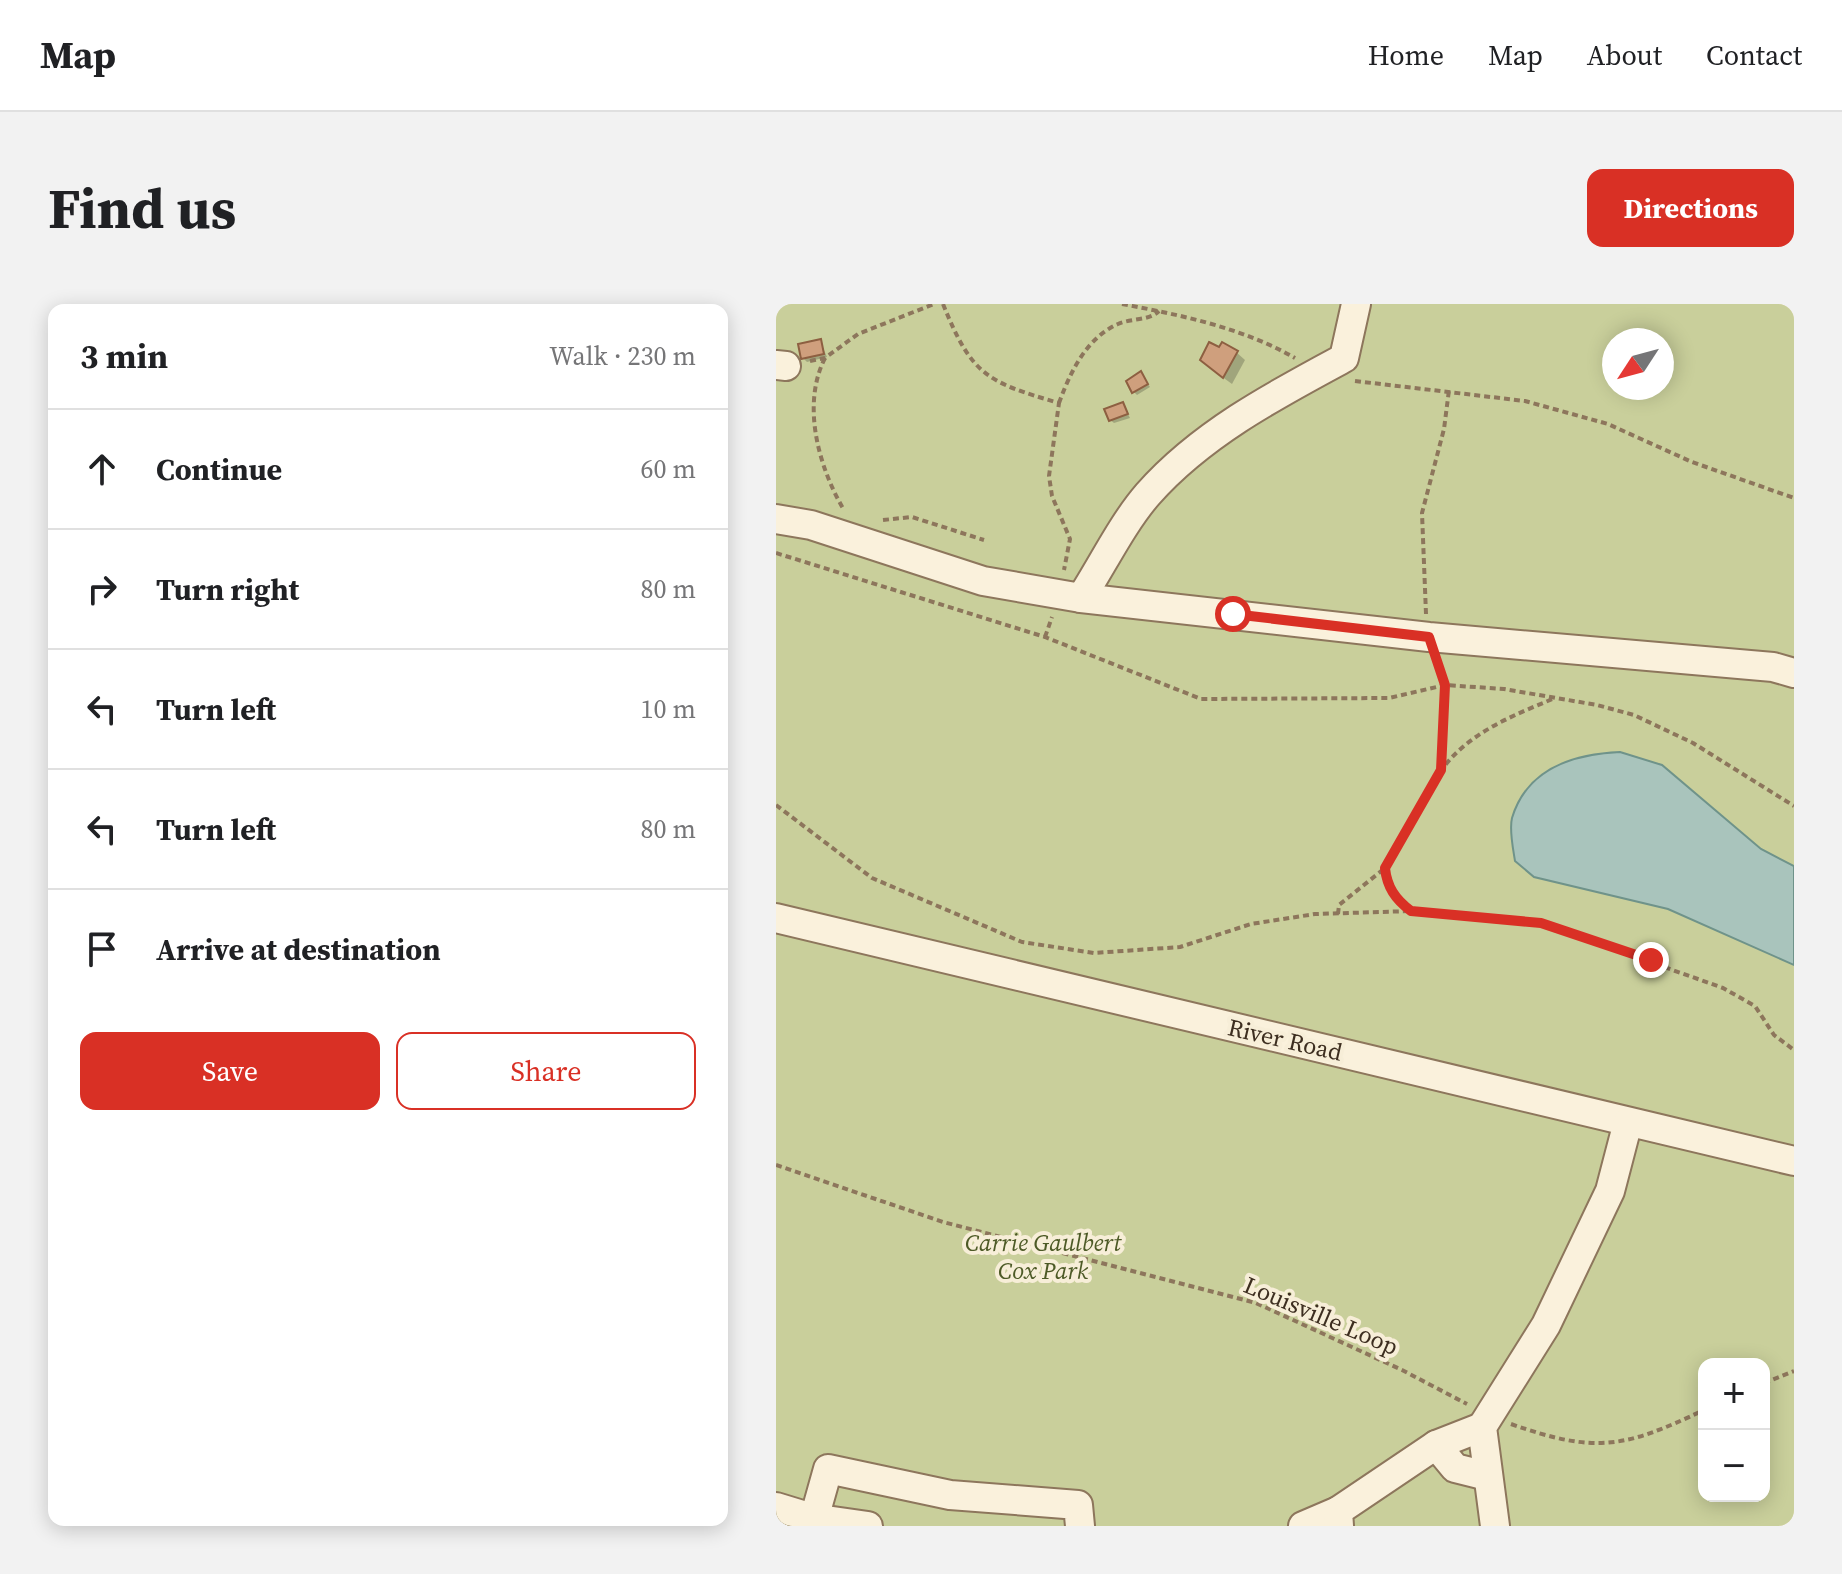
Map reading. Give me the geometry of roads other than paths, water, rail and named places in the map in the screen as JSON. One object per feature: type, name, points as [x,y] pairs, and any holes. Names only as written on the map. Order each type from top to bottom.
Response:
[{"type":"street","points":[[1081,598],[1147,495],[1198,449],[1267,399],[1344,358],[1356,304]]},
{"type":"street","points":[[776,519],[811,525],[983,581],[1081,598],[1429,637],[1773,667],[1794,673]]},
{"type":"street","name":"River Road","points":[[776,918],[1794,1161]]},
{"type":"street","points":[[1303,1526],[1339,1518],[1436,1445],[1485,1421],[1559,1299],[1610,1191],[1628,1122]]},
{"type":"street","points":[[1485,1421],[1487,1476],[1495,1526]]},
{"type":"street","points":[[1436,1445],[1455,1468],[1487,1476]]},
{"type":"street","points":[[812,1522],[828,1469],[950,1495],[1078,1505],[1080,1526]]},
{"type":"street","points":[[776,1507],[812,1522],[868,1526]]},
{"type":"water","points":[[1620,752],[1662,765],[1761,849],[1794,866],[1794,965],[1668,909],[1534,877],[1515,861],[1512,818],[1529,787],[1540,776],[1569,761]]},
{"type":"park label","name":"Carrie Gaulbert Cox Park","points":[[1043,1257]]}]
